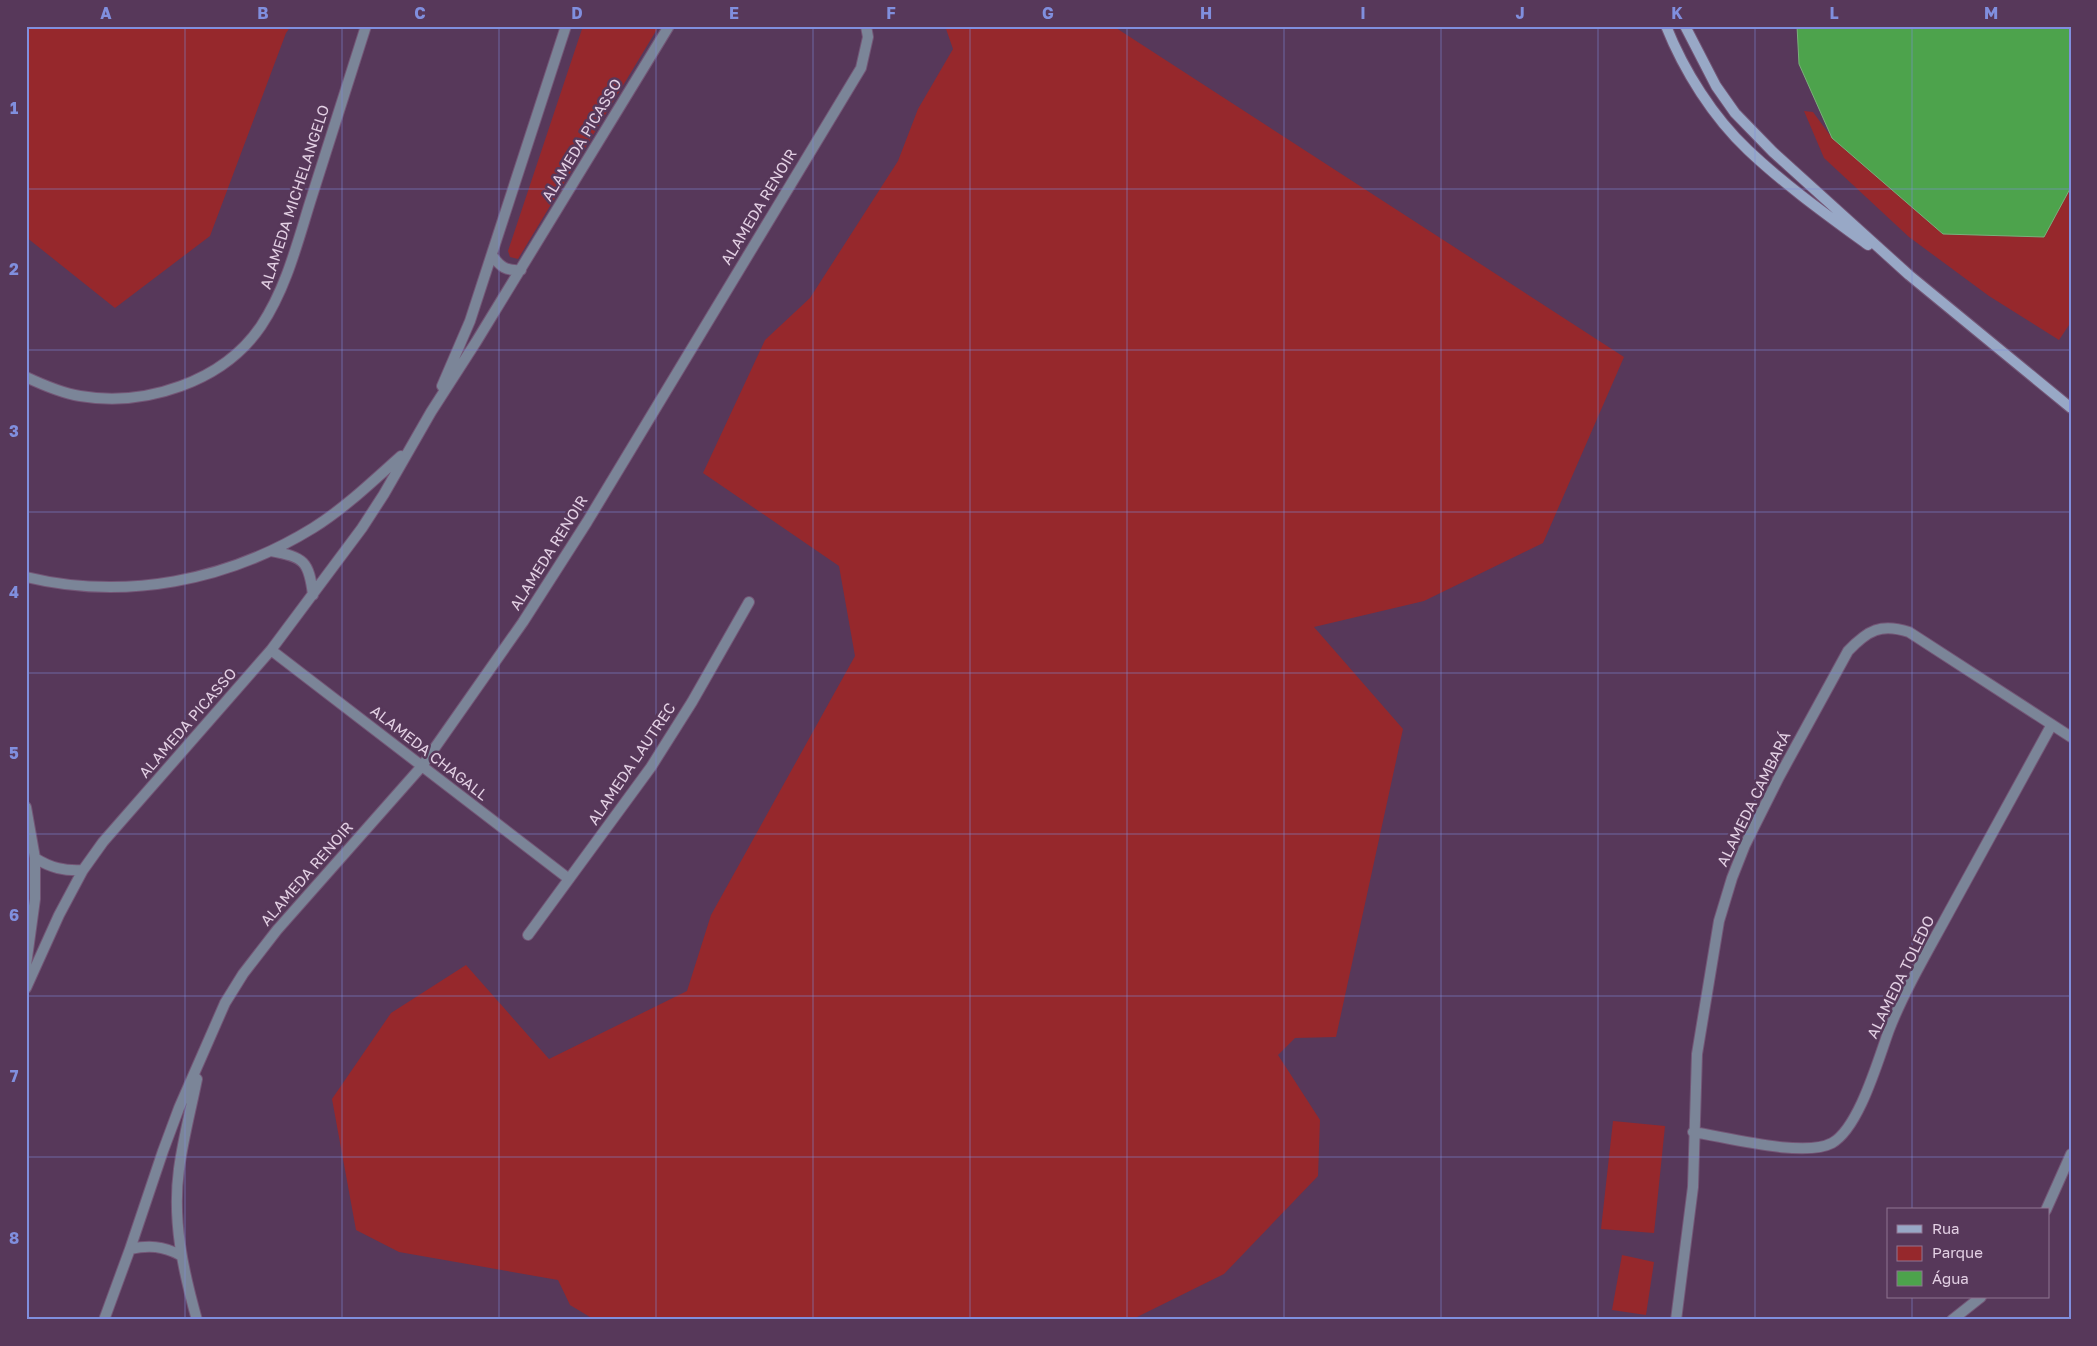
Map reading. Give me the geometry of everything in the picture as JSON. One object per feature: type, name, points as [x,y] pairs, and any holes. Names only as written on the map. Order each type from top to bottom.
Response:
[{"type":"main road","points":[[1666,26],[1695,82],[1729,129],[1747,150],[1808,201],[1909,275]]},
{"type":"main road","points":[[1685,26],[1716,86],[1735,113],[1773,152],[1909,275],[2071,408]]},
{"type":"street","name":"ALAMEDA MICHELANGELO","points":[[26,377],[78,396],[106,399],[137,398],[186,384],[213,370],[241,349],[260,327],[276,301],[292,260],[366,26]]},
{"type":"street","name":"ALAMEDA PICASSO","points":[[431,412],[470,321],[566,26]]},
{"type":"street","name":"ALAMEDA PICASSO","points":[[26,988],[59,915],[83,870],[103,842],[271,650],[313,595],[384,494],[431,412],[521,270],[669,26]]},
{"type":"street","name":"ALAMEDA RENOIR","points":[[201,1061],[225,1003],[242,974],[277,930],[422,766],[524,622],[861,68],[868,37],[866,26]]},
{"type":"street","points":[[492,255],[502,267],[508,270],[521,270]]},
{"type":"street","name":"ALAMEDA PICASSO","points":[[26,577],[47,582],[96,587],[144,586],[191,579],[224,570],[271,551],[314,527],[349,502],[408,450]]},
{"type":"street","points":[[271,551],[292,555],[304,562],[311,577],[313,595]]},
{"type":"street","name":"ALAMEDA LAUTREC","points":[[528,935],[656,759],[692,702],[749,602]]},
{"type":"street","name":"ALAMEDA CAMBARÁ","points":[[1676,1320],[1693,1187],[1697,1054],[1719,921],[1732,878],[1746,845],[1779,777],[1848,651],[1861,637],[1870,631],[1896,628],[1909,632],[2071,738]]},
{"type":"street","name":"ALAMEDA CHAGALL","points":[[271,650],[569,879]]},
{"type":"street","name":"ALAMEDA TOLEDO","points":[[1694,1132],[1785,1148],[1813,1148],[1832,1143],[1846,1131],[1856,1116],[1892,1022],[2051,726]]},
{"type":"street","points":[[26,807],[35,858],[35,899],[26,965]]},
{"type":"street","points":[[35,858],[52,868],[83,870]]},
{"type":"street","points":[[104,1320],[166,1143],[201,1061]]},
{"type":"street","points":[[197,1320],[180,1255],[177,1221],[179,1169],[201,1061]]},
{"type":"street","points":[[2047,1208],[2071,1154]]},
{"type":"street","points":[[130,1250],[157,1246],[168,1248],[180,1255]]},
{"type":"street","points":[[1952,1320],[1980,1298]]},
{"type":"green space","points":[[26,26],[291,26],[286,33],[210,236],[115,308],[26,237]]},
{"type":"green space","points":[[583,26],[659,26],[518,259],[510,257],[508,251]]},
{"type":"green space","points":[[945,26],[1113,26],[1624,357],[1543,543],[1424,601],[1314,627],[1403,729],[1336,1037],[1295,1038],[1278,1055],[1320,1120],[1318,1176],[1224,1274],[1131,1320],[595,1320],[570,1305],[558,1280],[399,1252],[356,1230],[332,1099],[391,1013],[466,965],[549,1059],[687,991],[711,915],[855,656],[839,566],[703,473],[765,340],[810,298],[898,161],[918,109],[953,49]]},
{"type":"green space","points":[[1804,111],[1813,112],[1832,138],[1943,234],[2044,237],[2071,187],[2071,322],[2059,340],[1989,296],[1909,237],[1824,158]]},
{"type":"green space","points":[[1613,1121],[1665,1126],[1654,1233],[1601,1229]]},
{"type":"green space","points":[[1622,1255],[1654,1262],[1646,1315],[1612,1310]]},
{"type":"water","points":[[1797,26],[2071,26],[2071,187],[2044,237],[1943,234],[1832,138],[1799,64]]}]
